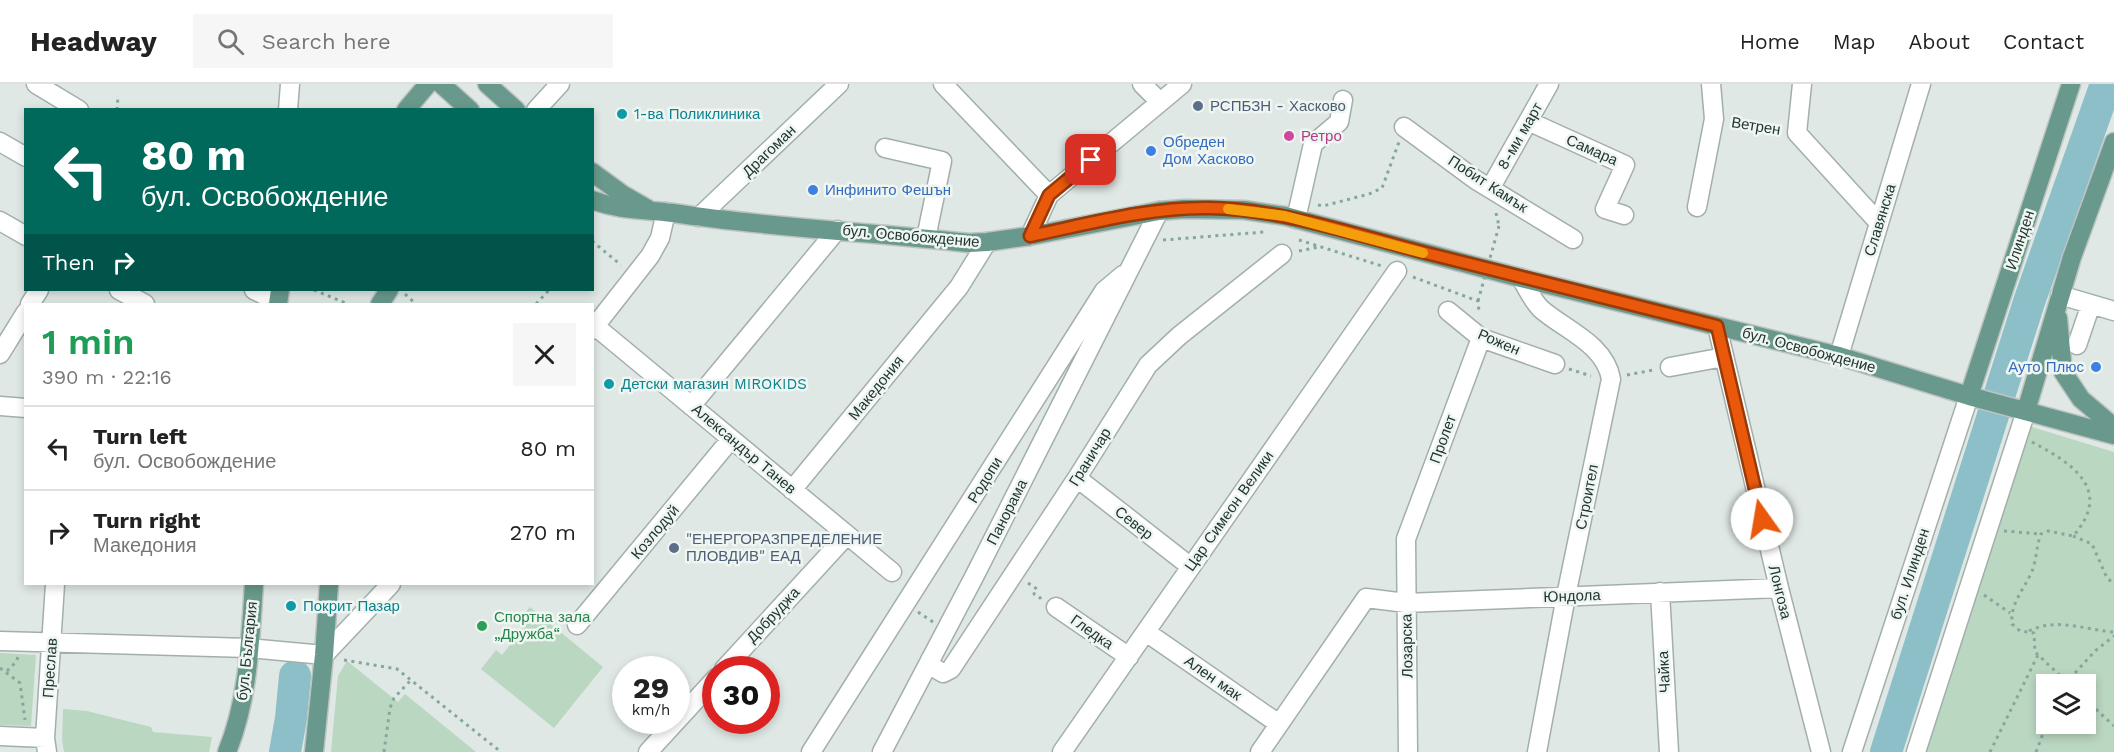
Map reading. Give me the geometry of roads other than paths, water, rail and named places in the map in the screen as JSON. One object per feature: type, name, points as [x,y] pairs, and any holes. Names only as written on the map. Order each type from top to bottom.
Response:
[{"type":"main road","points":[[487,84],[514,108]]},
{"type":"main road","name":"Илинден","points":[[1972,397],[2071,84]]},
{"type":"main road","points":[[409,108],[438,86],[467,108]]},
{"type":"main road","points":[[2018,409],[2114,144]]},
{"type":"main road","name":"бул. Освобождение","points":[[594,173],[622,194],[658,211]]},
{"type":"main road","name":"бул. Освобождение","points":[[594,201],[609,207],[631,211],[658,211],[969,243],[1030,236],[1159,211],[1208,208],[1244,210],[1294,228],[1521,278],[1839,357],[1972,397],[2114,435]]},
{"type":"main road","points":[[381,303],[394,291]]},
{"type":"main road","points":[[2059,301],[2063,372],[2081,399],[2114,427]]},
{"type":"main road","name":"бул. България","points":[[227,752],[235,732],[245,691],[254,585]]},
{"type":"main road","points":[[314,752],[329,585]]},
{"type":"street","points":[[36,84],[76,108]]},
{"type":"street","points":[[288,108],[290,84]]},
{"type":"street","points":[[538,108],[560,84]]},
{"type":"street","name":"Драгоман","points":[[699,217],[839,84]]},
{"type":"street","points":[[944,84],[1049,195]]},
{"type":"street","points":[[1142,84],[1160,102]]},
{"type":"street","points":[[1030,236],[1049,195],[1182,84]]},
{"type":"street","name":"8-ми март","points":[[1491,187],[1549,84]]},
{"type":"street","name":"Ветрен","points":[[1697,207],[1714,119],[1711,84]]},
{"type":"street","points":[[1803,84],[1797,133],[1879,223]]},
{"type":"street","name":"Славянска","points":[[1839,357],[1921,84]]},
{"type":"street","points":[[1294,228],[1312,144],[1339,122],[1343,100]]},
{"type":"street","name":"Самара","points":[[1528,121],[1625,165],[1605,209],[1624,215]]},
{"type":"street","name":"Побит Камък","points":[[1404,127],[1476,180],[1574,239]]},
{"type":"street","points":[[0,142],[24,156]]},
{"type":"street","points":[[885,148],[942,160],[926,238]]},
{"type":"street","points":[[594,328],[660,238],[658,211]]},
{"type":"street","name":"Родопи","points":[[811,752],[1104,291],[1130,269],[1159,211]]},
{"type":"street","points":[[0,221],[24,235]]},
{"type":"street","points":[[691,406],[837,230]]},
{"type":"street","name":"Македония","points":[[792,490],[959,287],[987,242]]},
{"type":"street","name":"Граничар","points":[[930,660],[931,666],[944,673],[951,669],[1077,478],[1148,365],[1179,336],[1282,254]]},
{"type":"street","name":"Панорама","points":[[882,752],[975,575],[1130,269]]},
{"type":"street","name":"Цар Симеон Велики","points":[[1062,752],[1397,271]]},
{"type":"street","name":"Строител","points":[[1521,278],[1540,307],[1604,358],[1609,367],[1611,379],[1566,596],[1537,752]]},
{"type":"street","points":[[121,291],[139,299]]},
{"type":"street","points":[[2059,301],[2091,304],[2114,311]]},
{"type":"street","points":[[2077,345],[2091,304]]},
{"type":"street","name":"Рожен","points":[[1448,311],[1481,338],[1555,364]]},
{"type":"street","points":[[0,354],[24,315]]},
{"type":"street","name":"Лонгоза","points":[[1717,326],[1779,588],[1821,752]]},
{"type":"street","name":"Александър Танев","points":[[594,328],[892,572]]},
{"type":"street","name":"Пролет","points":[[1406,539],[1481,338]]},
{"type":"street","points":[[1670,367],[1724,357]]},
{"type":"street","name":"бул. Илинден","points":[[1852,752],[1972,397]]},
{"type":"street","points":[[0,406],[24,408]]},
{"type":"street","points":[[1916,752],[2018,434],[2018,409]]},
{"type":"street","name":"Козлодуй","points":[[577,625],[731,439]]},
{"type":"street","name":"Север","points":[[1077,478],[1191,567]]},
{"type":"street","name":"Добруджа","points":[[736,656],[846,535]]},
{"type":"street","name":"Лозарска","points":[[1406,539],[1408,752]]},
{"type":"street","name":"Преслав","points":[[46,745],[55,585]]},
{"type":"street","points":[[0,641],[249,648],[324,655],[390,585]]},
{"type":"street","name":"Юндола","points":[[1279,724],[1366,598],[1406,603],[1779,588]]},
{"type":"street","name":"Чайка","points":[[1660,592],[1669,752]]},
{"type":"street","name":"Гледка","points":[[1056,607],[1129,657]]},
{"type":"street","name":"Ален мак","points":[[1146,632],[1279,724]]},
{"type":"street","points":[[648,752],[702,693]]},
{"type":"street","points":[[1260,752],[1279,724]]},
{"type":"street","points":[[0,736],[26,737],[46,745]]},
{"type":"waterway","points":[[1886,752],[2029,302],[2106,84]]},
{"type":"waterway","points":[[285,752],[295,676]]},
{"type":"place","name":"РСПБЗН - Хасково","points":[[1198,106]]},
{"type":"place","name":"1-ва Поликлиника","points":[[622,114]]},
{"type":"place","name":"Ретро","points":[[1289,136]]},
{"type":"place","name":"Обреден Дом Хасково","points":[[1151,151]]},
{"type":"place","name":"Инфинито Фешън","points":[[813,190]]},
{"type":"place","name":"Ауто Плюс","points":[[2096,367]]},
{"type":"place","name":"Детски магазин MIROKIDS","points":[[609,384]]},
{"type":"place","name":"\"ЕНЕРГОРАЗПРЕДЕЛЕНИЕ ПЛОВДИВ\" ЕАД","points":[[674,548]]},
{"type":"place","name":"Покрит Пазар","points":[[291,606]]},
{"type":"place","name":"Спортна зала „Дружба“","points":[[482,626]]}]
